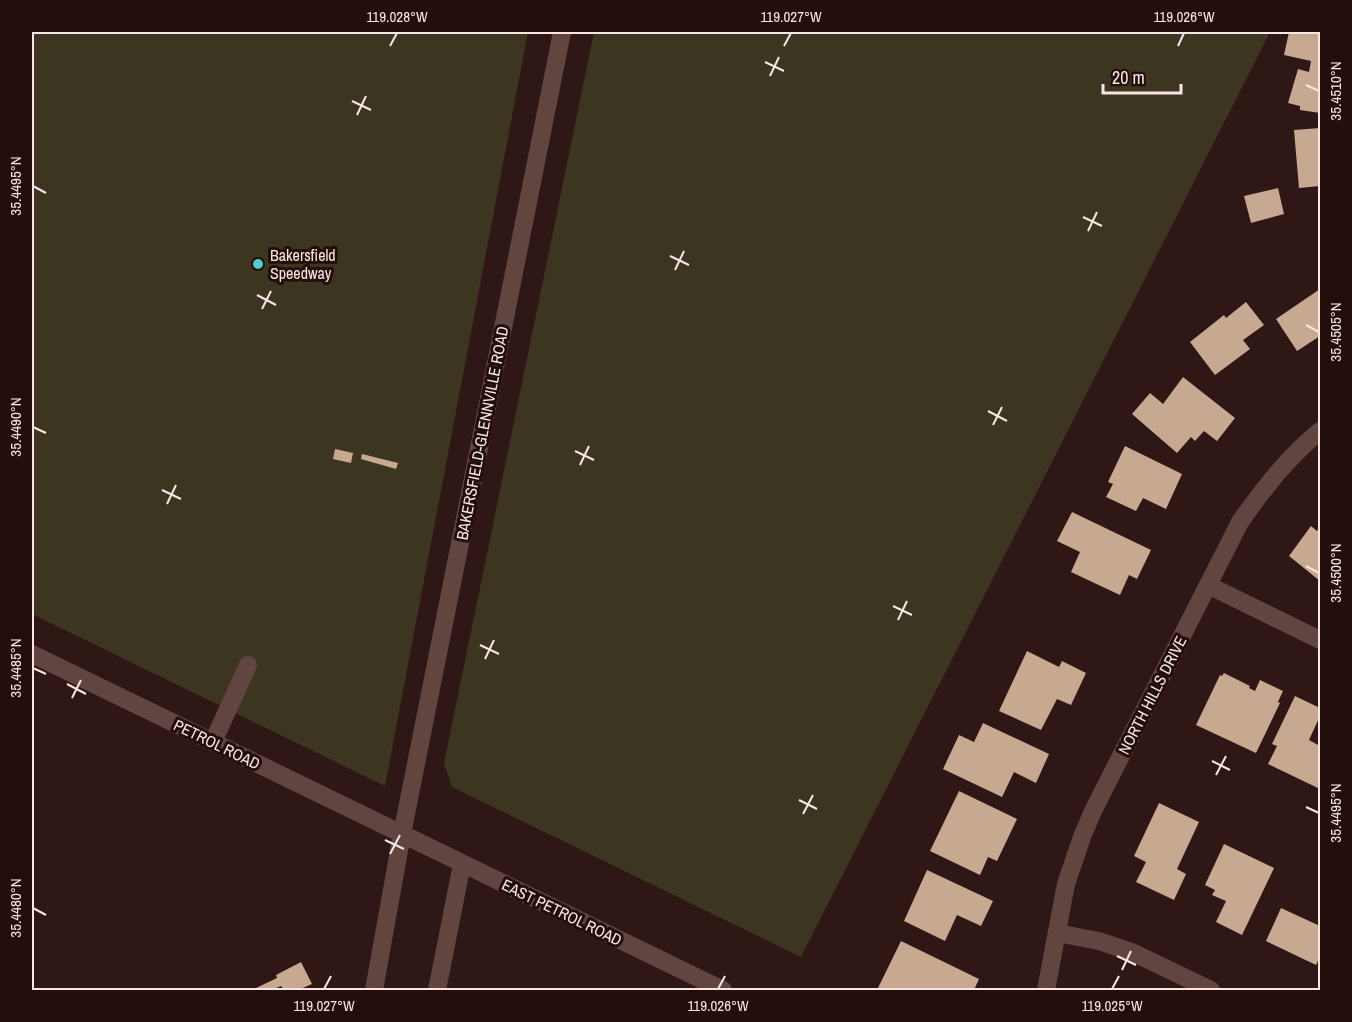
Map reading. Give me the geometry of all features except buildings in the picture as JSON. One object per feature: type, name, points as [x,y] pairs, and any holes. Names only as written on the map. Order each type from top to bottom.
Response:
[{"type":"street","name":"BAKERSFIELD-GLENNVILLE ROAD","points":[[374,990],[402,834],[562,32]]},
{"type":"street","name":"NORTH HILLS DRIVE","points":[[1046,990],[1066,884],[1082,837],[1240,522],[1269,482],[1302,445],[1320,430]]},
{"type":"street","points":[[1208,585],[1320,640]]},
{"type":"street","name":"PETROL ROAD","points":[[32,654],[402,834]]},
{"type":"street","points":[[213,742],[248,665]]},
{"type":"street","name":"EAST PETROL ROAD","points":[[402,834],[723,990]]},
{"type":"street","points":[[437,990],[462,864]]},
{"type":"street","points":[[1057,933],[1099,941],[1134,953],[1211,990]]},
{"type":"shaded area","name":"Bakersfield Speedway","points":[[32,32],[528,32],[385,786],[32,614]]},
{"type":"shaded area","points":[[594,32],[1270,32],[801,957],[452,787],[444,763]]},
{"type":"place","name":"Bakersfield Speedway","points":[[258,264]]}]
